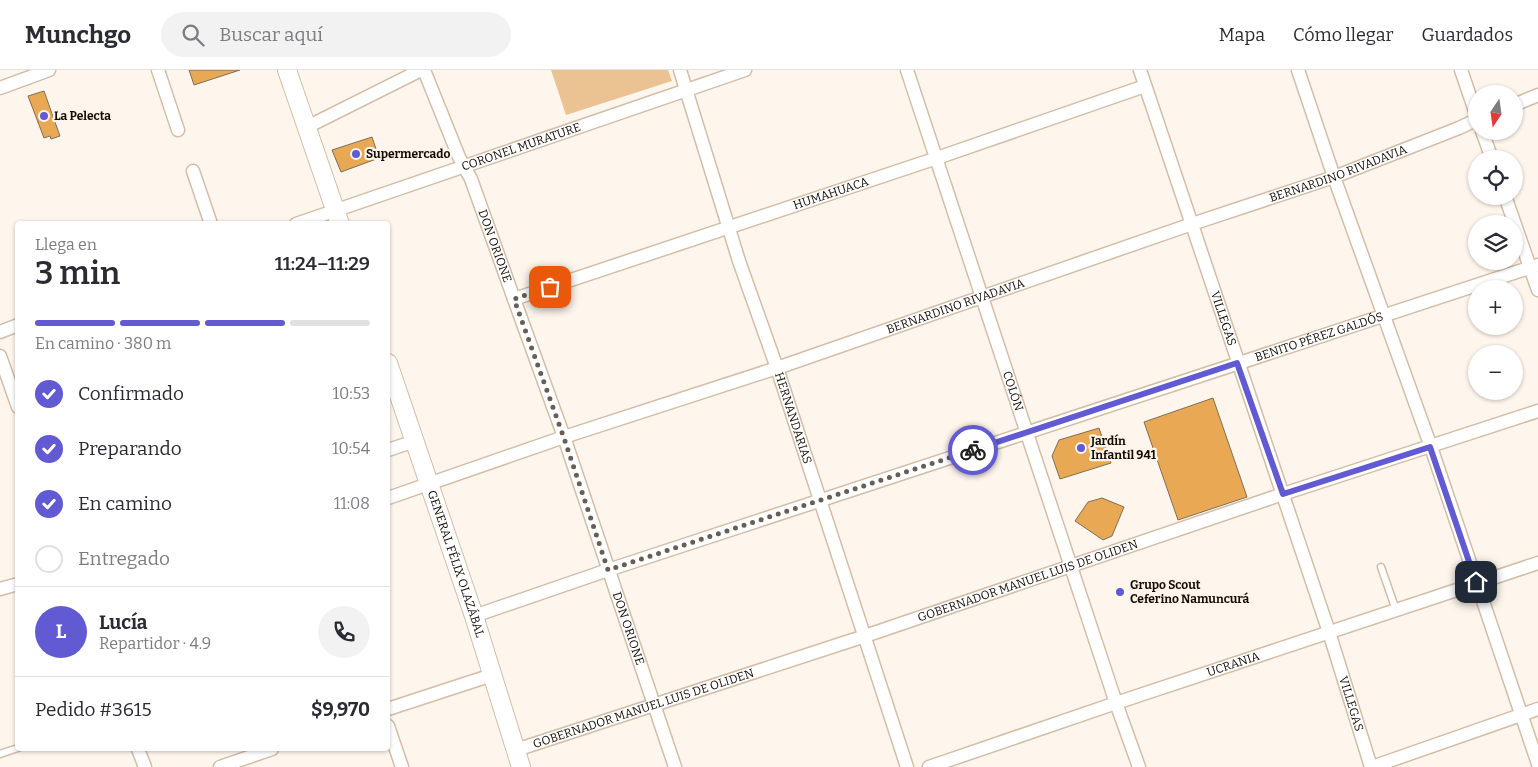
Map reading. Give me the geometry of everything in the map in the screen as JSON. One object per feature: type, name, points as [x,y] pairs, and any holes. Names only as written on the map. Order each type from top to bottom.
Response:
[{"type":"street","points":[[0,88],[49,70]]},
{"type":"street","points":[[158,70],[178,130]]},
{"type":"street","points":[[287,70],[337,217]]},
{"type":"street","points":[[307,127],[423,70]]},
{"type":"street","name":"DON ORIONE","points":[[423,70],[458,157],[471,178],[564,438],[675,767]]},
{"type":"street","name":"HERNANDARIAS","points":[[680,70],[728,228],[777,368],[907,767]]},
{"type":"street","name":"CORONEL MURATURE","points":[[314,221],[337,217],[464,166],[745,70]]},
{"type":"street","name":"COLÓN","points":[[907,70],[1116,703],[1139,767]]},
{"type":"street","name":"VILLEGAS","points":[[1140,70],[1329,632],[1372,767]]},
{"type":"street","points":[[1298,70],[1430,447],[1538,764]]},
{"type":"street","points":[[1461,70],[1468,91]]},
{"type":"street","name":"HUMAHUACA","points":[[514,299],[1145,86]]},
{"type":"street","points":[[1523,101],[1538,95]]},
{"type":"street","name":"BERNARDINO RIVADAVIA","points":[[430,484],[777,368],[1192,224],[1334,177],[1468,124]]},
{"type":"street","points":[[193,171],[210,221]]},
{"type":"street","points":[[1509,205],[1534,266],[1538,290]]},
{"type":"street","name":"BENITO PÉREZ GALDÓS","points":[[474,616],[608,570],[820,502],[1534,266]]},
{"type":"street","points":[[0,332],[15,326]]},
{"type":"street","points":[[0,356],[15,399]]},
{"type":"street","name":"GENERAL FÉLIX OLAZÁBAL","points":[[390,368],[474,616],[519,759]]},
{"type":"street","name":"GOBERNADOR MANUEL LUIS DE OLIDEN","points":[[519,759],[654,705],[865,636],[1283,494],[1538,411]]},
{"type":"street","points":[[390,449],[415,441]]},
{"type":"street","points":[[390,497],[430,484]]},
{"type":"street","name":"UCRANIA","points":[[928,767],[1476,582],[1538,563]]},
{"type":"street","points":[[0,590],[15,585]]},
{"type":"street","points":[[390,708],[492,675]]},
{"type":"street","points":[[1372,767],[1538,709]]},
{"type":"street","points":[[390,732],[402,767]]},
{"type":"street","points":[[139,751],[145,767]]},
{"type":"street","points":[[220,767],[266,751]]},
{"type":"lane","points":[[1381,566],[1396,610]]},
{"type":"lane","points":[[0,754],[15,749]]},
{"type":"shaded area","points":[[551,70],[668,70],[672,81],[566,115]]},
{"type":"building","points":[[189,70],[240,70],[194,85]]},
{"type":"building","name":"La Pelecta","points":[[44,91],[60,136],[51,139],[50,136],[44,138],[28,96]]},
{"type":"building","name":"Supermercado","points":[[372,137],[379,158],[341,172],[332,150]]},
{"type":"building","points":[[1213,398],[1247,497],[1178,520],[1144,422]]},
{"type":"building","name":"Jardín Infantil 941","points":[[1099,428],[1111,463],[1060,479],[1052,456],[1059,440]]},
{"type":"building","points":[[1102,498],[1124,507],[1112,536],[1103,540],[1075,521],[1088,502]]},
{"type":"way so far","points":[[550,287],[514,299],[564,438],[608,570],[820,502],[973,450]]},
{"type":"place","name":"La Pelecta","points":[[44,116]]},
{"type":"place","name":"Supermercado","points":[[356,154]]},
{"type":"place","name":"Jardín Infantil 941","points":[[1081,448]]},
{"type":"place","name":"Grupo Scout Ceferino Namuncurá","points":[[1120,592]]},
{"type":"route","points":[[973,450],[1237,363],[1283,494],[1430,447],[1476,582]]}]
